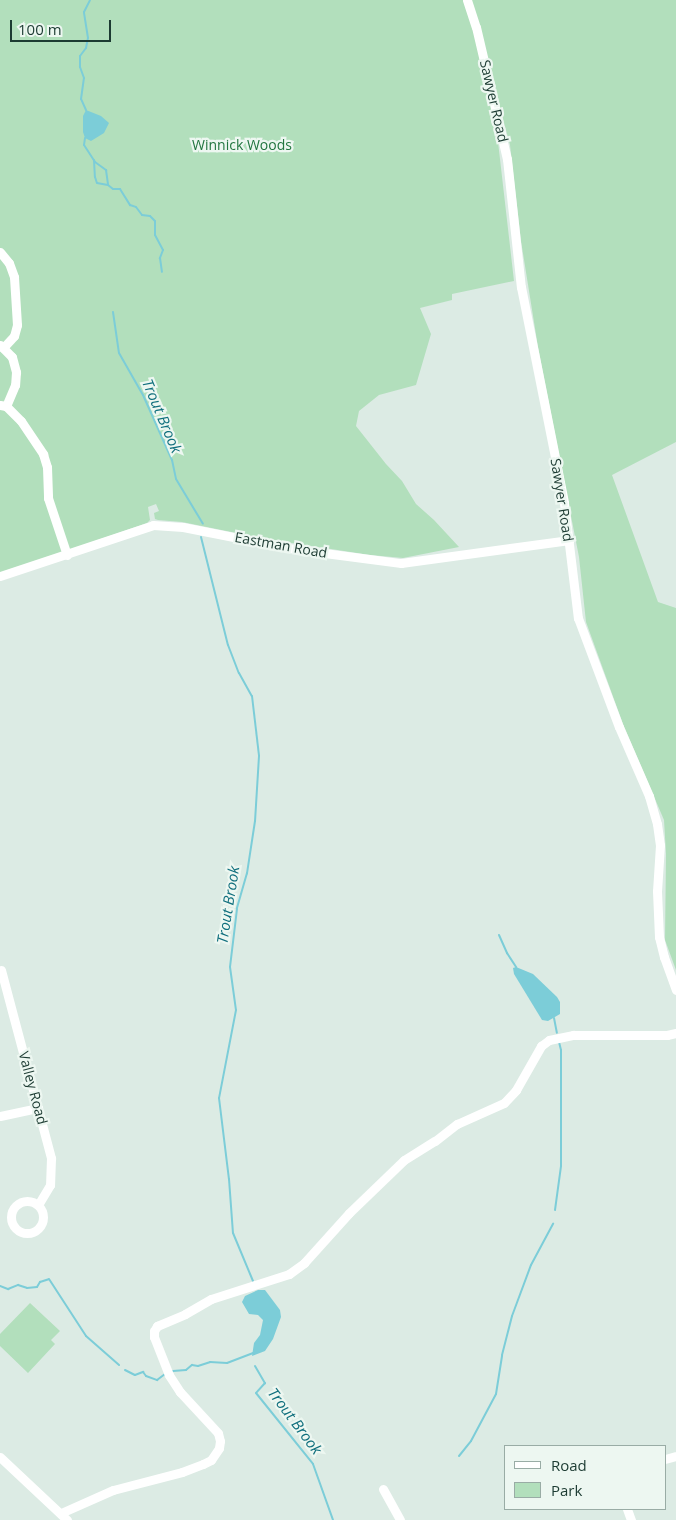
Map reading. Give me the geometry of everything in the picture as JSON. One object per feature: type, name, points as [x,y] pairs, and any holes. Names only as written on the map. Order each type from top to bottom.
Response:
[{"type":"street","name":"Sawyer Road","points":[[467,0],[476,27],[507,159],[521,287],[562,489],[580,625],[619,727],[649,796],[658,824],[660,845],[657,891],[659,937],[676,990]]},
{"type":"street","points":[[0,252],[9,263],[14,277],[17,325],[14,336],[2,347],[12,358],[16,372],[15,385],[3,406],[21,421],[43,454],[47,467],[48,498],[67,555]]},
{"type":"street","name":"Eastman Road","points":[[1,573],[67,555],[139,529],[160,525],[183,527],[294,549],[401,563],[569,540]]},
{"type":"street","name":"Valley Road","points":[[1,970],[50,1151],[51,1179],[38,1204]]},
{"type":"street","points":[[0,1458],[64,1516],[113,1490],[182,1472],[211,1460],[219,1448],[218,1433],[180,1392],[168,1374],[154,1337],[154,1331],[157,1326],[185,1314],[211,1299],[289,1274],[304,1263],[355,1206],[404,1160],[435,1141],[457,1124],[504,1104],[516,1090],[541,1046],[549,1040],[573,1035],[668,1035],[676,1033]]},
{"type":"street","points":[[0,1116],[38,1108]]},
{"type":"street","points":[[383,1489],[400,1520]]},
{"type":"green space","name":"Winnick Woods","points":[[0,0],[463,0],[473,29],[497,133],[514,281],[452,294],[452,300],[420,308],[431,334],[416,385],[379,395],[359,411],[356,426],[402,481],[416,504],[459,547],[403,558],[370,555],[266,539],[182,522],[158,520],[155,519],[154,513],[159,511],[156,504],[148,507],[150,520],[147,523],[0,574]]},
{"type":"green space","points":[[471,0],[676,0],[676,442],[612,475],[658,602],[676,608],[676,970],[665,940],[666,854],[664,820],[623,724],[586,622],[579,557],[538,347],[521,241],[510,145]]},
{"type":"green space","points":[[30,1303],[60,1331],[51,1340],[55,1344],[28,1373],[0,1346],[0,1334]]},
{"type":"water","points":[[86,110],[101,116],[109,123],[104,133],[91,141],[85,138],[83,132],[83,116]]},
{"type":"water","points":[[516,967],[533,974],[557,997],[560,1002],[560,1014],[548,1021],[542,1020],[514,974],[513,968]]},
{"type":"water","points":[[258,1290],[265,1290],[280,1310],[281,1317],[273,1339],[265,1351],[252,1356],[254,1343],[260,1335],[263,1320],[258,1315],[249,1314],[242,1302],[245,1296]]},
{"type":"waterway","points":[[86,110],[81,99],[84,78],[80,67],[80,56],[86,48],[88,38],[84,12],[90,0]]},
{"type":"waterway","points":[[85,138],[84,145],[95,162],[106,170],[108,185],[113,189],[120,189],[130,205],[136,207],[142,215],[150,216],[155,221],[155,235],[163,250],[160,258],[162,272]]},
{"type":"waterway","points":[[94,160],[97,183],[108,185]]},
{"type":"waterway","name":"Trout Brook","points":[[113,312],[119,353],[143,395],[172,460],[176,479],[203,524]]},
{"type":"waterway","name":"Trout Brook","points":[[201,537],[228,645],[239,673],[252,696],[259,756],[255,821],[247,873],[237,909],[230,967],[236,1010],[219,1098],[229,1179],[233,1233],[253,1281]]},
{"type":"waterway","points":[[499,935],[516,967]]},
{"type":"waterway","points":[[554,1018],[557,1033]]},
{"type":"waterway","points":[[555,1210],[561,1166],[561,1050],[559,1042]]},
{"type":"waterway","points":[[459,1456],[471,1441],[496,1394],[502,1355],[512,1316],[531,1265],[553,1224]]},
{"type":"waterway","points":[[0,1286],[8,1289],[18,1285],[27,1288],[37,1287],[40,1282],[49,1279],[86,1336],[119,1365]]},
{"type":"waterway","points":[[173,1371],[186,1370],[192,1365],[198,1366],[210,1362],[227,1363],[253,1353]]},
{"type":"waterway","name":"Trout Brook","points":[[255,1366],[265,1383],[256,1393],[313,1464],[333,1520]]},
{"type":"waterway","points":[[125,1370],[135,1375],[143,1372],[146,1376],[157,1380],[165,1374]]}]
